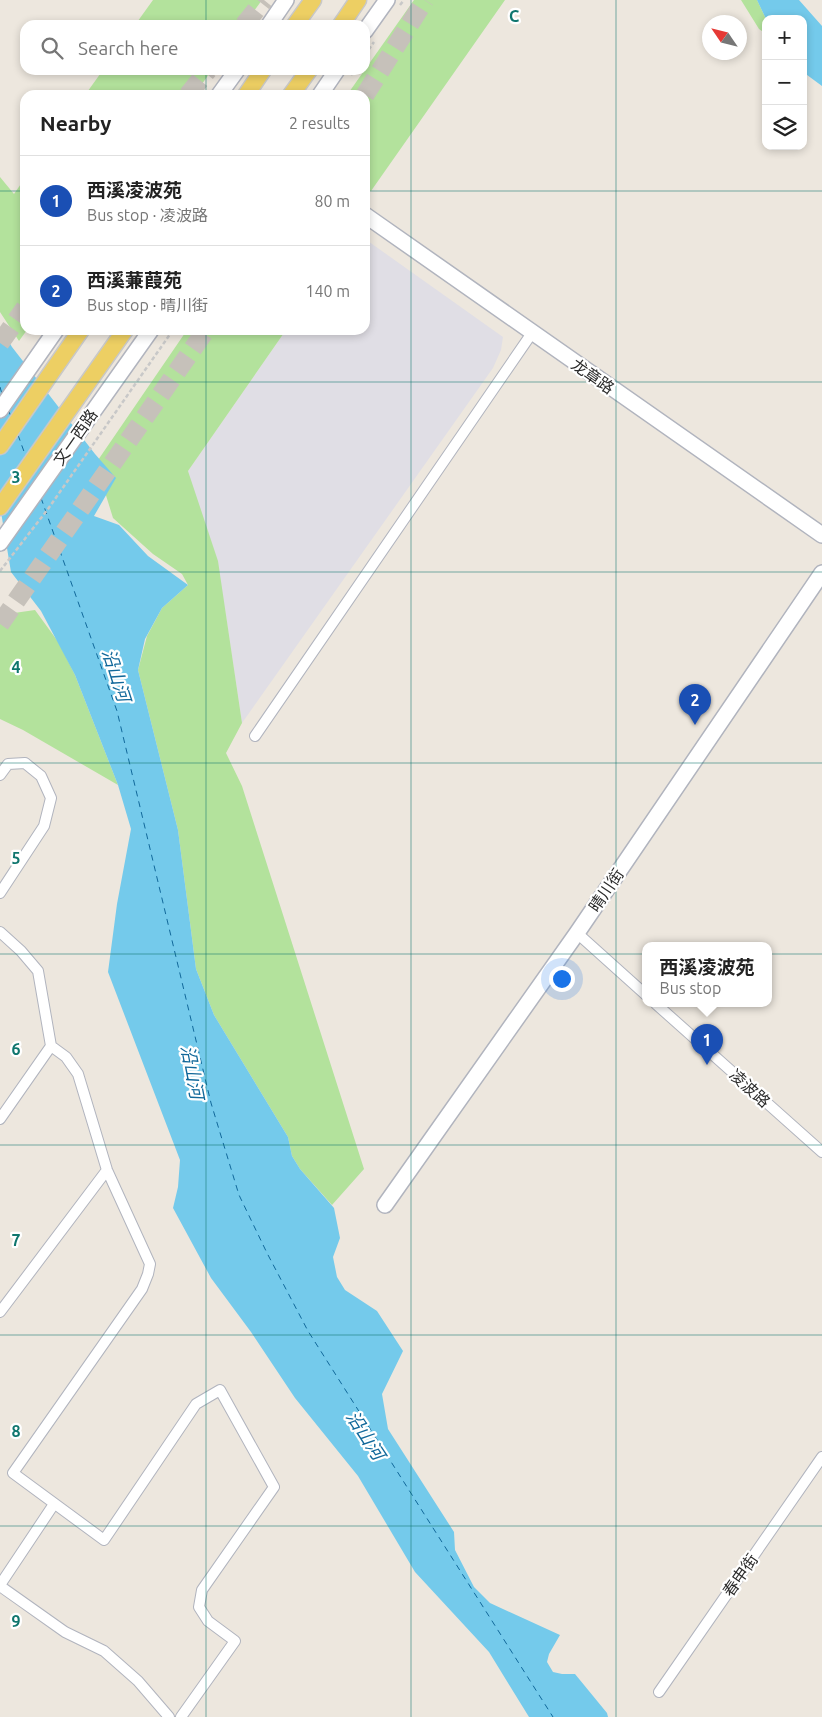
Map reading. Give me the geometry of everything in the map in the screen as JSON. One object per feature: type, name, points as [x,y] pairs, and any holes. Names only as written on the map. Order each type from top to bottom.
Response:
[{"type":"main road","points":[[299,20],[313,0]]},
{"type":"main road","points":[[344,20],[358,0]]},
{"type":"main road","points":[[250,90],[260,75]]},
{"type":"main road","points":[[295,90],[305,75]]},
{"type":"main road","points":[[0,446],[78,335]]},
{"type":"main road","name":"文一西路","points":[[0,507],[121,335]]},
{"type":"street","points":[[272,20],[286,0]]},
{"type":"street","points":[[370,24],[387,0]]},
{"type":"street","points":[[223,90],[234,75]]},
{"type":"street","points":[[324,90],[334,75]]},
{"type":"street","name":"龙章路","points":[[370,219],[822,535]]},
{"type":"street","points":[[255,736],[532,333]]},
{"type":"street","points":[[0,410],[52,335]]},
{"type":"street","name":"文一西路","points":[[0,543],[147,335]]},
{"type":"street","name":"晴川街","points":[[385,1205],[577,933],[822,573]]},
{"type":"street","points":[[0,775],[8,764],[25,763],[41,776],[51,798],[44,826],[0,893]]},
{"type":"street","points":[[0,932],[21,951],[38,971],[51,1046],[66,1057],[78,1074],[107,1170],[150,1264],[142,1289],[13,1474],[104,1540],[196,1404],[220,1390],[274,1487],[202,1590],[199,1607],[208,1621],[235,1641],[181,1717]]},
{"type":"street","points":[[577,933],[642,991]]},
{"type":"street","name":"凌波路","points":[[659,1007],[822,1152]]},
{"type":"street","points":[[0,1119],[51,1046]]},
{"type":"street","points":[[0,1312],[107,1170]]},
{"type":"street","name":"春申街","points":[[659,1692],[822,1457]]},
{"type":"street","points":[[54,1504],[0,1586],[65,1632],[104,1651],[138,1681],[165,1715]]},
{"type":"path","points":[[0,571],[48,509],[170,335]]},
{"type":"shaded area","points":[[370,243],[503,337],[501,350],[493,368],[242,723],[225,609],[188,471],[283,335],[370,335]]},
{"type":"green space","points":[[153,0],[262,0],[248,20],[139,20]]},
{"type":"green space","points":[[414,0],[505,0],[371,191],[370,90],[351,90],[361,75],[370,75],[370,62]]},
{"type":"green space","points":[[741,0],[757,0],[764,15],[762,15],[762,31]]},
{"type":"green space","points":[[99,75],[208,75],[198,90],[89,90]]},
{"type":"green space","points":[[0,177],[14,194],[20,185],[20,335],[23,335],[19,341],[0,312]]},
{"type":"green space","points":[[184,335],[283,335],[188,471],[218,561],[242,723],[226,753],[242,786],[364,1169],[332,1205],[300,1169],[292,1156],[288,1137],[214,1015],[196,969],[178,830],[138,670],[147,636],[162,608],[188,585],[182,574],[153,554],[113,518],[96,463]]},
{"type":"green space","points":[[35,610],[59,643],[75,675],[118,785],[23,730],[0,719],[0,615]]},
{"type":"water","points":[[757,0],[799,0],[822,26],[822,86],[807,75],[807,15],[764,15]]},
{"type":"water","name":"沿山河","points":[[0,327],[12,347],[95,454],[116,478],[94,516],[119,525],[148,556],[188,585],[162,608],[145,639],[138,670],[178,830],[196,969],[214,1015],[288,1137],[292,1156],[300,1169],[334,1208],[340,1238],[333,1257],[337,1277],[345,1290],[377,1311],[403,1351],[382,1394],[388,1429],[454,1532],[455,1550],[474,1587],[490,1603],[560,1635],[549,1654],[547,1662],[553,1672],[575,1674],[607,1713],[608,1717],[529,1717],[489,1652],[415,1572],[358,1476],[295,1398],[251,1332],[211,1278],[173,1208],[178,1187],[180,1160],[108,972],[117,904],[131,829],[118,785],[75,675],[41,611],[11,572],[0,506]]},
{"type":"ferry route","points":[[0,387],[2,394]]},
{"type":"ferry route","points":[[8,409],[11,417]]},
{"type":"ferry route","points":[[18,435],[26,457]]},
{"type":"ferry route","points":[[41,498],[117,711],[211,1103],[239,1195],[308,1331],[553,1717]]},
{"type":"tunnel","points":[[248,20],[264,0]]},
{"type":"tunnel","points":[[368,90],[425,0]]},
{"type":"tunnel","points":[[192,90],[204,75]]},
{"type":"tunnel","points":[[0,343],[20,315]]},
{"type":"tunnel","points":[[0,624],[202,335]]},
{"type":"place","name":"西溪蒹葭苑","points":[[695,725]]},
{"type":"place","name":"西溪凌波苑","points":[[707,1065]]}]
